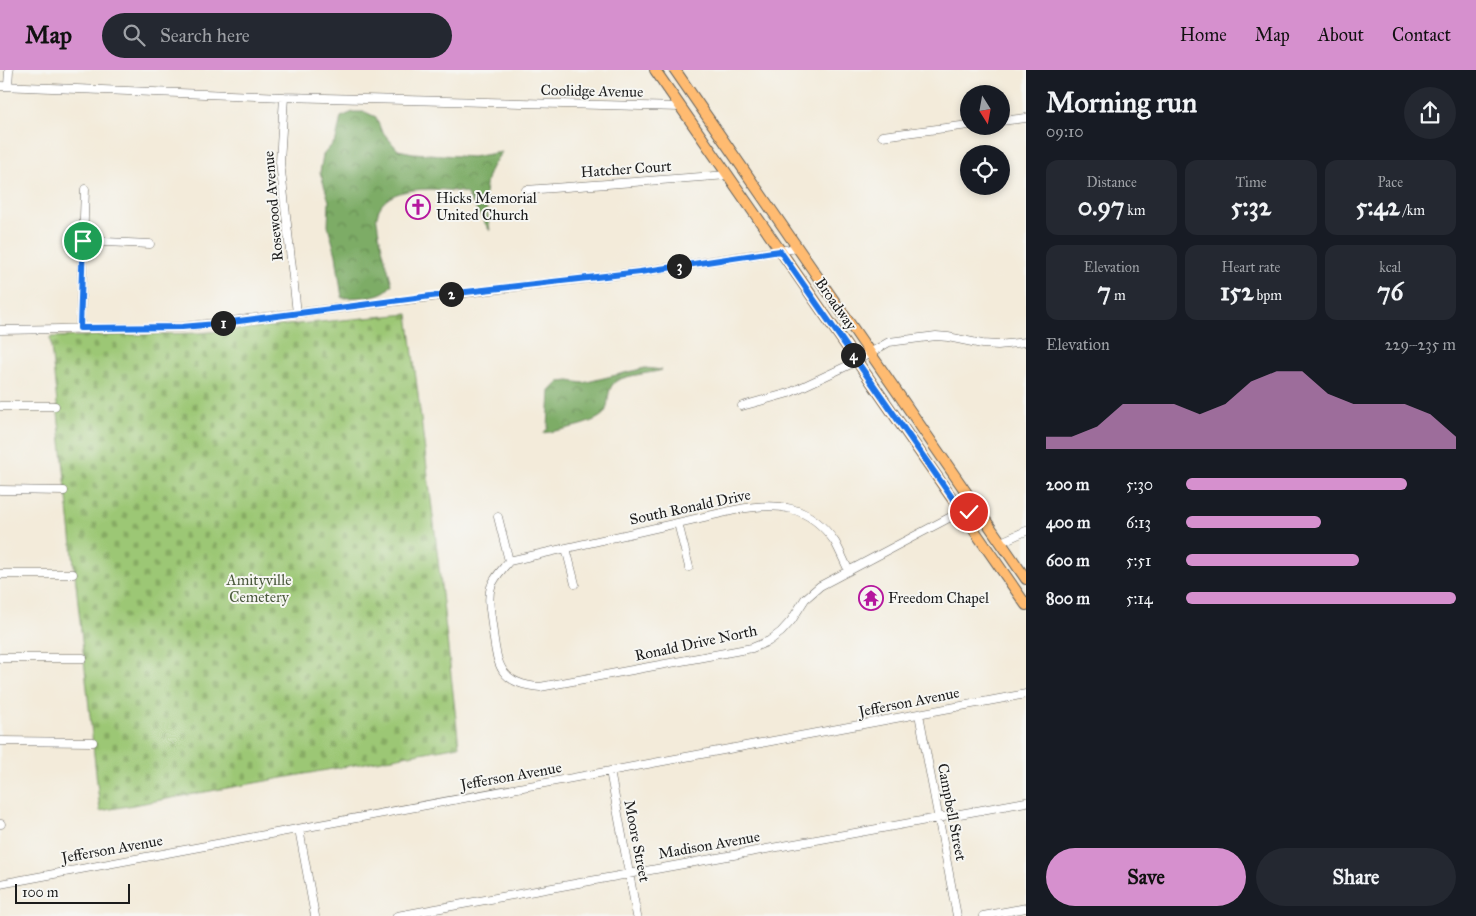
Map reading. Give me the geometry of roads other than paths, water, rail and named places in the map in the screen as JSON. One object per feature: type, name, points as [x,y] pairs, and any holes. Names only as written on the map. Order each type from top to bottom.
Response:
[{"type":"main road","name":"Broadway","points":[[655,70],[1026,605]]},
{"type":"main road","name":"Broadway","points":[[675,70],[1026,579]]},
{"type":"main road","points":[[962,512],[969,512],[988,540],[1001,542]]},
{"type":"main road","points":[[990,553],[995,551],[1002,555],[1026,588]]},
{"type":"street","name":"Coolidge Avenue","points":[[9,70],[4,86],[284,97],[681,107]]},
{"type":"street","name":"Rosewood Avenue","points":[[284,97],[280,162],[297,313]]},
{"type":"street","points":[[1010,120],[1026,118]]},
{"type":"street","points":[[882,136],[960,126]]},
{"type":"street","name":"Hatcher Court","points":[[526,190],[728,175]]},
{"type":"street","points":[[80,328],[85,189]]},
{"type":"street","points":[[83,241],[150,244]]},
{"type":"street","points":[[0,330],[182,327],[640,272],[797,248]]},
{"type":"street","points":[[742,406],[789,393],[857,361],[889,342],[936,336],[982,344],[998,345],[1026,342]]},
{"type":"street","points":[[0,406],[55,406]]},
{"type":"street","points":[[0,490],[64,490]]},
{"type":"street","name":"South Ronald Drive","points":[[509,561],[755,506],[773,505],[791,508],[821,525],[835,543],[848,570]]},
{"type":"street","name":"Ronald Drive North","points":[[509,561],[491,586],[489,603],[497,660],[504,673],[515,682],[526,686],[540,687],[752,648],[769,641],[781,632],[791,621],[805,599],[820,586],[962,512]]},
{"type":"street","points":[[498,517],[509,561]]},
{"type":"street","points":[[678,523],[689,567]]},
{"type":"street","points":[[1001,542],[1026,531]]},
{"type":"street","points":[[566,548],[574,584]]},
{"type":"street","points":[[0,574],[73,574]]},
{"type":"street","points":[[0,658],[83,658]]},
{"type":"street","name":"Jefferson Avenue","points":[[0,884],[1026,694]]},
{"type":"street","name":"Campbell Street","points":[[919,714],[957,916]]},
{"type":"street","points":[[0,741],[93,742]]},
{"type":"street","name":"Moore Street","points":[[610,771],[637,916]]},
{"type":"street","name":"Madison Avenue","points":[[398,916],[1026,802]]},
{"type":"street","points":[[299,828],[316,916]]},
{"type":"street","points":[[983,916],[1026,908]]},
{"type":"place","name":"Hicks Memorial United Church","points":[[418,207]]},
{"type":"place","name":"Freedom Chapel","points":[[871,598]]},
{"type":"park label","name":"Amityville Cemetery","points":[[259,588]]}]
